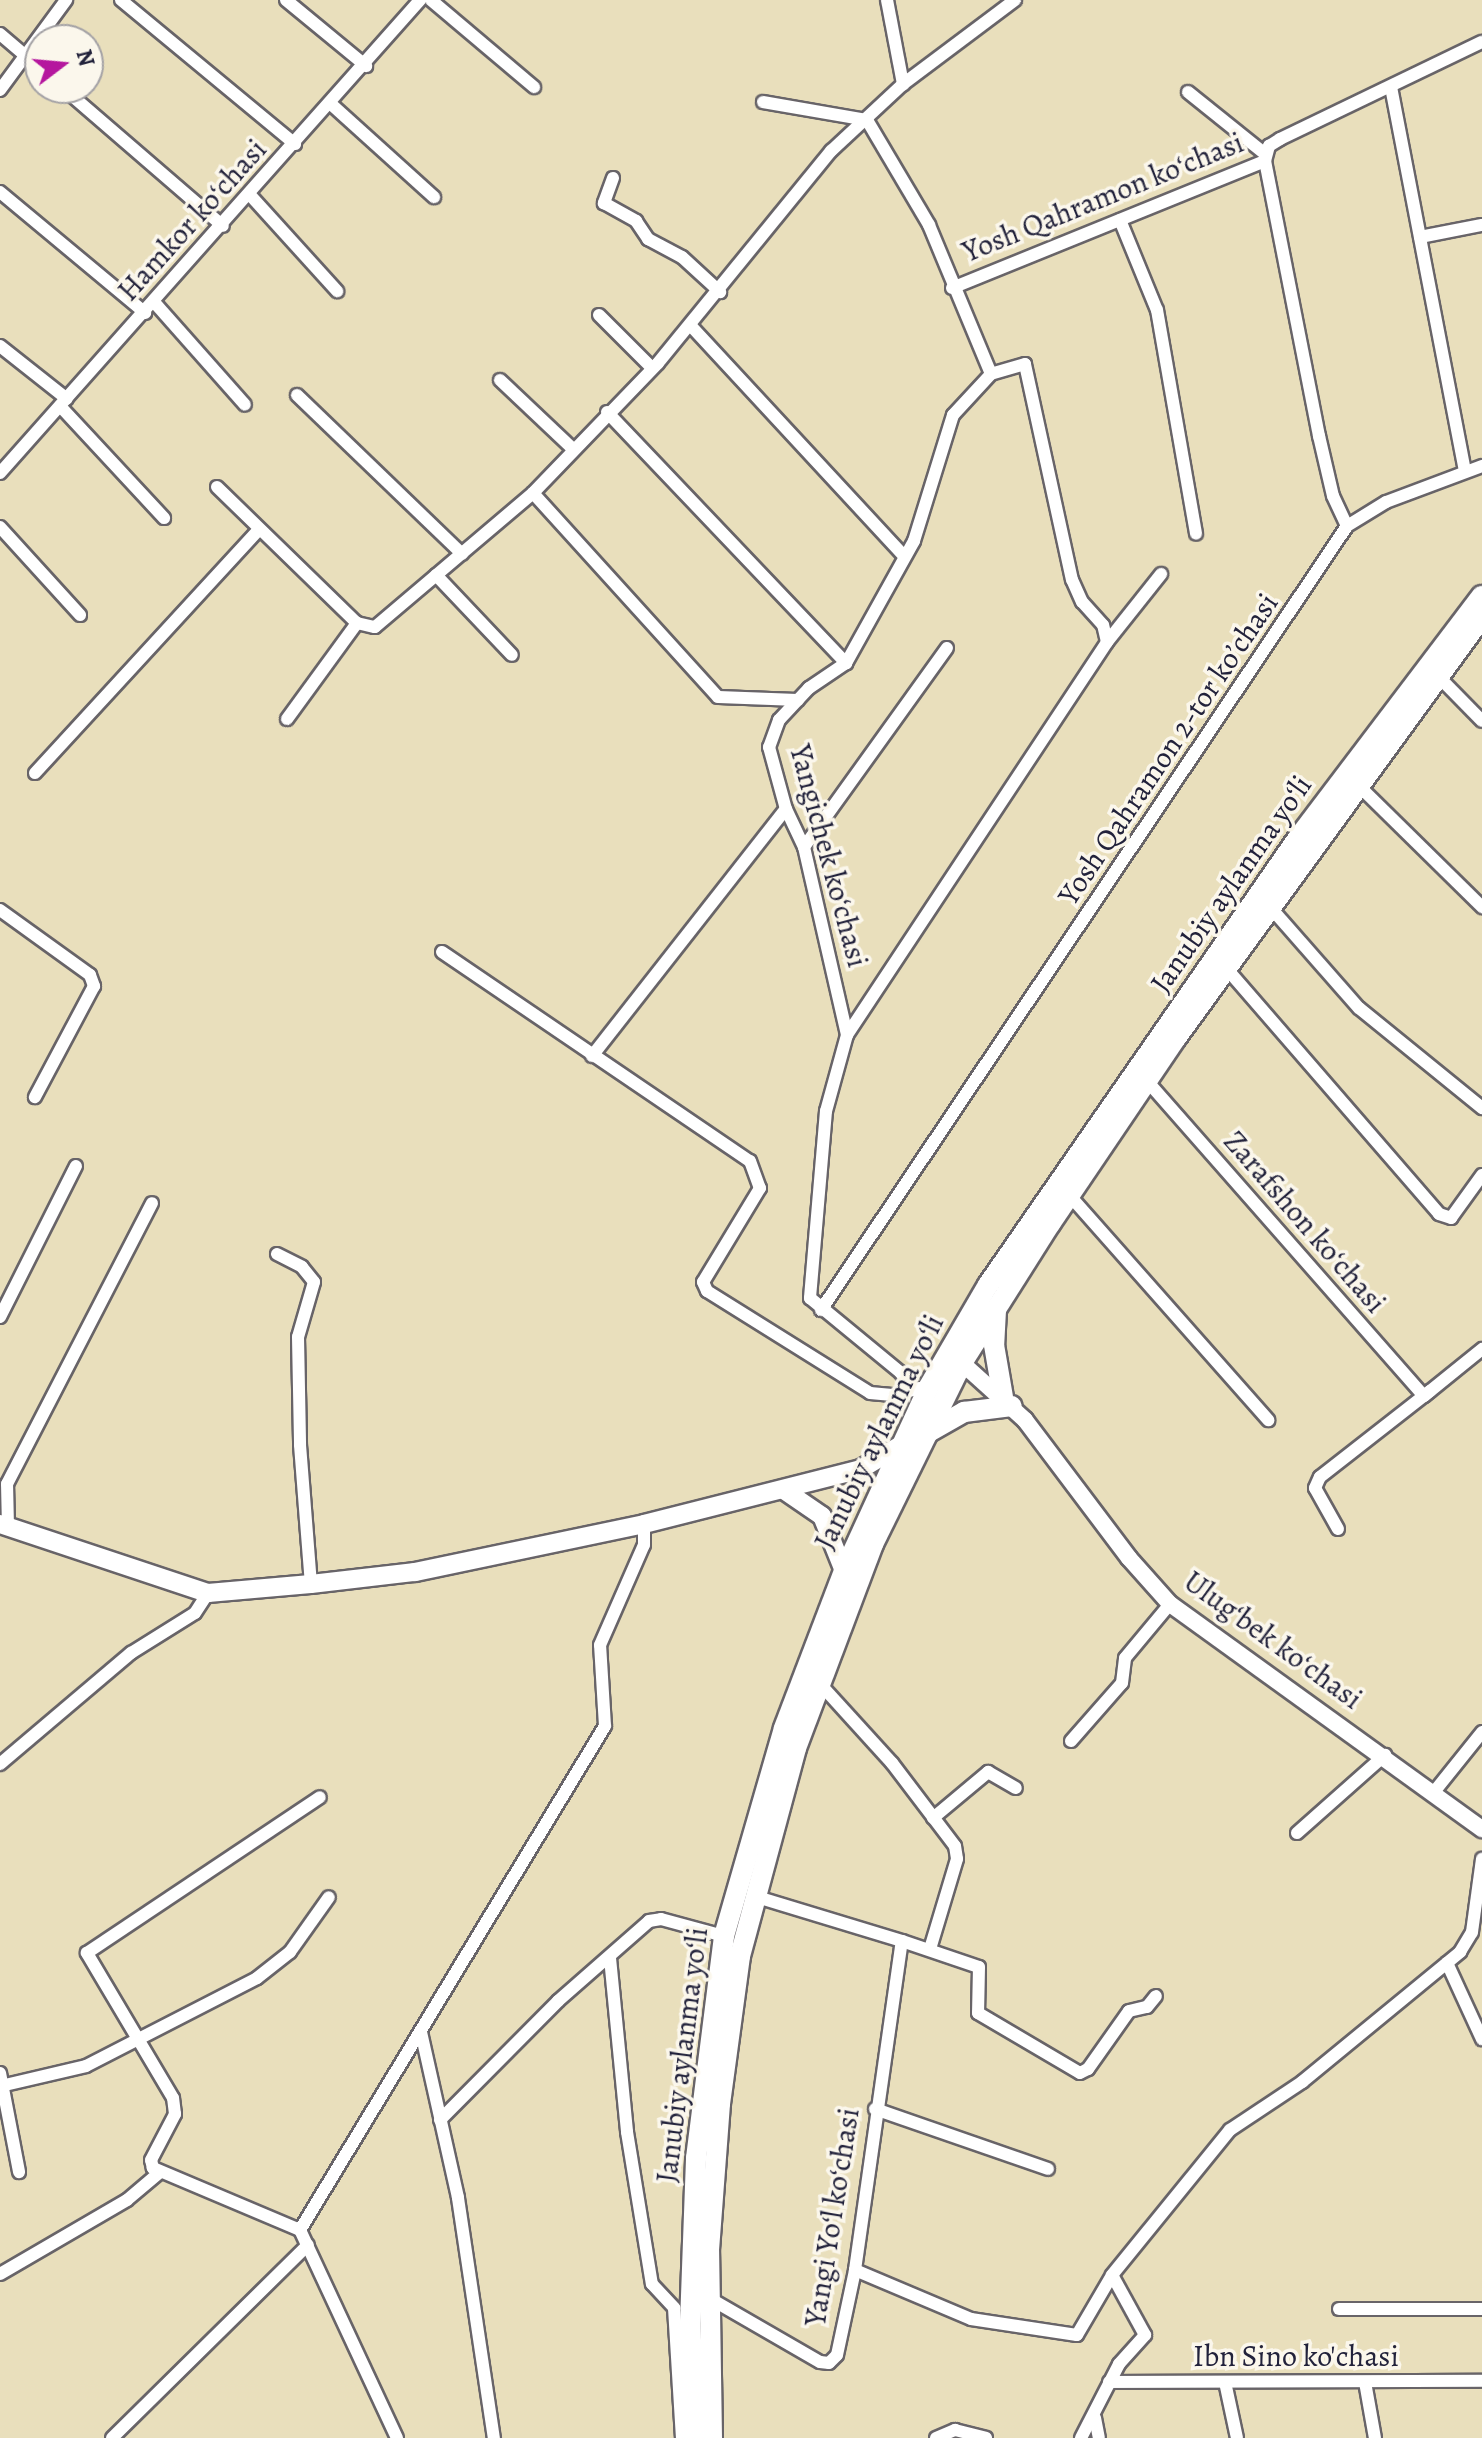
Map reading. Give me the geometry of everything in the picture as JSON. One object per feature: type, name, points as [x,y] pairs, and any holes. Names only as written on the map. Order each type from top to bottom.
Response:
[{"type":"highway","name":"Janubiy aylanma yoʻli","points":[[697,2438],[690,2323],[696,2158],[724,1936],[784,1728],[844,1571],[901,1445],[920,1388],[1280,864],[1482,596]]},
{"type":"highway","name":"Janubiy aylanma yoʻli","points":[[712,2438],[709,2298],[720,2104],[740,1956],[796,1748],[873,1544],[962,1363],[996,1308],[1227,969],[1437,675],[1482,617]]},
{"type":"highway","points":[[927,1433],[964,1412],[1007,1401],[994,1345],[996,1308]]},
{"type":"main road","points":[[4,1526],[208,1593],[311,1584],[415,1572],[644,1524],[861,1469],[901,1445]]},
{"type":"main road","points":[[784,1490],[822,1516],[844,1571]]},
{"type":"street","points":[[49,24],[66,0]]},
{"type":"street","points":[[121,0],[295,144]]},
{"type":"street","points":[[286,0],[366,66]]},
{"type":"street","name":"Hamkor koʻchasi","points":[[0,473],[366,66],[420,0]]},
{"type":"street","points":[[431,0],[534,87]]},
{"type":"street","points":[[887,0],[903,84]]},
{"type":"street","points":[[217,487],[357,623],[375,627],[533,493],[572,448],[691,326],[831,151],[903,84],[1015,0]]},
{"type":"street","points":[[0,34],[24,54]]},
{"type":"street","name":"Yosh Qahramon koʻchasi","points":[[952,288],[1265,158],[1280,139],[1482,42]]},
{"type":"street","points":[[0,90],[24,60]]},
{"type":"street","points":[[1391,87],[1465,471]]},
{"type":"street","points":[[1188,92],[1265,158],[1319,436],[1333,496],[1347,526],[1386,502],[1482,466]]},
{"type":"street","points":[[763,102],[867,120],[929,225],[952,288],[991,374],[1021,363],[1030,370],[1072,580],[1082,602],[1103,625],[1107,642]]},
{"type":"street","points":[[82,104],[223,226]]},
{"type":"street","points":[[331,104],[434,197]]},
{"type":"street","points":[[613,178],[604,203],[636,221],[648,239],[682,257],[720,292]]},
{"type":"street","points":[[0,192],[145,313]]},
{"type":"street","points":[[250,195],[337,291]]},
{"type":"street","points":[[1120,220],[1157,310],[1196,534]]},
{"type":"street","points":[[1420,237],[1482,225]]},
{"type":"street","points":[[154,302],[245,405]]},
{"type":"street","points":[[599,315],[652,368]]},
{"type":"street","points":[[691,326],[904,556]]},
{"type":"street","points":[[0,346],[63,402],[164,518]]},
{"type":"street","name":"Yangichek koʻchasi","points":[[847,1035],[804,847],[786,809],[769,747],[779,720],[798,700],[846,663],[925,513],[953,415],[991,374]]},
{"type":"street","points":[[500,380],[572,448]]},
{"type":"street","points":[[297,395],[462,554]]},
{"type":"street","points":[[607,412],[846,663]]},
{"type":"street","points":[[533,493],[718,697],[798,700]]},
{"type":"street","name":"Yosh Qahramon 2-tor koʼchasi","points":[[821,1310],[1347,526]]},
{"type":"street","points":[[0,527],[80,615]]},
{"type":"street","points":[[35,773],[259,529]]},
{"type":"street","points":[[920,1388],[810,1298],[808,1284],[826,1111],[847,1035],[1107,642],[1161,574]]},
{"type":"street","points":[[436,575],[512,655]]},
{"type":"street","points":[[287,719],[357,623]]},
{"type":"street","points":[[804,847],[947,648]]},
{"type":"street","points":[[1437,675],[1482,721]]},
{"type":"street","points":[[1359,786],[1482,907]]},
{"type":"street","points":[[592,1056],[786,809]]},
{"type":"street","points":[[1271,908],[1359,1008],[1482,1108]]},
{"type":"street","points":[[0,910],[90,975],[94,986],[35,1097]]},
{"type":"street","points":[[442,952],[750,1161],[758,1173],[760,1188],[703,1282],[707,1291],[870,1393],[895,1395],[920,1388]]},
{"type":"street","points":[[1227,969],[1439,1214],[1451,1218],[1482,1175]]},
{"type":"street","name":"Zarafshon koʻchasi","points":[[1148,1082],[1424,1396]]},
{"type":"street","points":[[0,1317],[76,1166]]},
{"type":"street","points":[[1071,1197],[1268,1420]]},
{"type":"street","points":[[4,1526],[7,1484],[152,1203]]},
{"type":"street","points":[[277,1254],[302,1267],[314,1282],[298,1337],[300,1445],[311,1584]]},
{"type":"street","points":[[1338,1529],[1318,1496],[1317,1483],[1482,1349]]},
{"type":"street","name":"Ulugʻbek koʻchasi","points":[[962,1363],[1007,1401],[1170,1604],[1385,1755],[1482,1829]]},
{"type":"street","points":[[300,2230],[605,1726],[600,1645],[644,1545],[644,1524]]},
{"type":"street","points":[[0,1764],[131,1653],[195,1613],[208,1593]]},
{"type":"street","points":[[1071,1741],[1122,1683],[1125,1658],[1170,1604]]},
{"type":"street","points":[[821,1685],[892,1763],[957,1853],[930,1949]]},
{"type":"street","points":[[1434,1792],[1482,1732]]},
{"type":"street","points":[[1297,1833],[1385,1755]]},
{"type":"street","points":[[933,1818],[988,1772],[1016,1788]]},
{"type":"street","points":[[320,1797],[87,1953],[175,2107],[151,2160],[159,2173],[300,2230],[397,2438]]},
{"type":"street","points":[[855,2270],[971,2319],[1045,2326],[1072,2335],[1083,2330],[1112,2275],[1247,2114],[1302,2082],[1447,1963],[1472,1932],[1482,1859]]},
{"type":"street","points":[[754,1896],[930,1949],[979,1967],[978,2013],[1070,2071],[1088,2069],[1129,2011],[1147,2007],[1156,1996]]},
{"type":"street","points":[[19,2172],[3,2079],[70,2071],[138,2043],[257,1978],[290,1952],[329,1897]]},
{"type":"street","points":[[440,2120],[558,2001],[654,1919],[724,1936]]},
{"type":"street","name":"Yangi Yoʻl koʻchasi","points":[[709,2298],[829,2363],[837,2355],[855,2270],[875,2109],[902,1941]]},
{"type":"street","points":[[610,1958],[627,2132],[652,2284],[674,2308],[682,2438]]},
{"type":"street","points":[[1447,1963],[1482,2039]]},
{"type":"street","points":[[421,2032],[458,2198],[494,2438]]},
{"type":"street","points":[[875,2109],[1048,2169]]},
{"type":"street","points":[[0,2144],[13,2138]]},
{"type":"street","points":[[0,2274],[127,2200],[159,2173]]},
{"type":"street","points":[[112,2438],[308,2245]]},
{"type":"street","points":[[1081,2438],[1095,2418],[1109,2382],[1145,2335],[1112,2275]]},
{"type":"street","points":[[1339,2309],[1380,2305],[1482,2309]]},
{"type":"street","name":"Ibn Sino ko'chasi","points":[[1109,2382],[1482,2381]]},
{"type":"street","points":[[1225,2382],[1237,2438]]},
{"type":"street","points":[[1365,2382],[1375,2438]]},
{"type":"street","points":[[1095,2418],[1099,2438]]},
{"type":"street","points":[[936,2438],[955,2430],[986,2438]]}]
